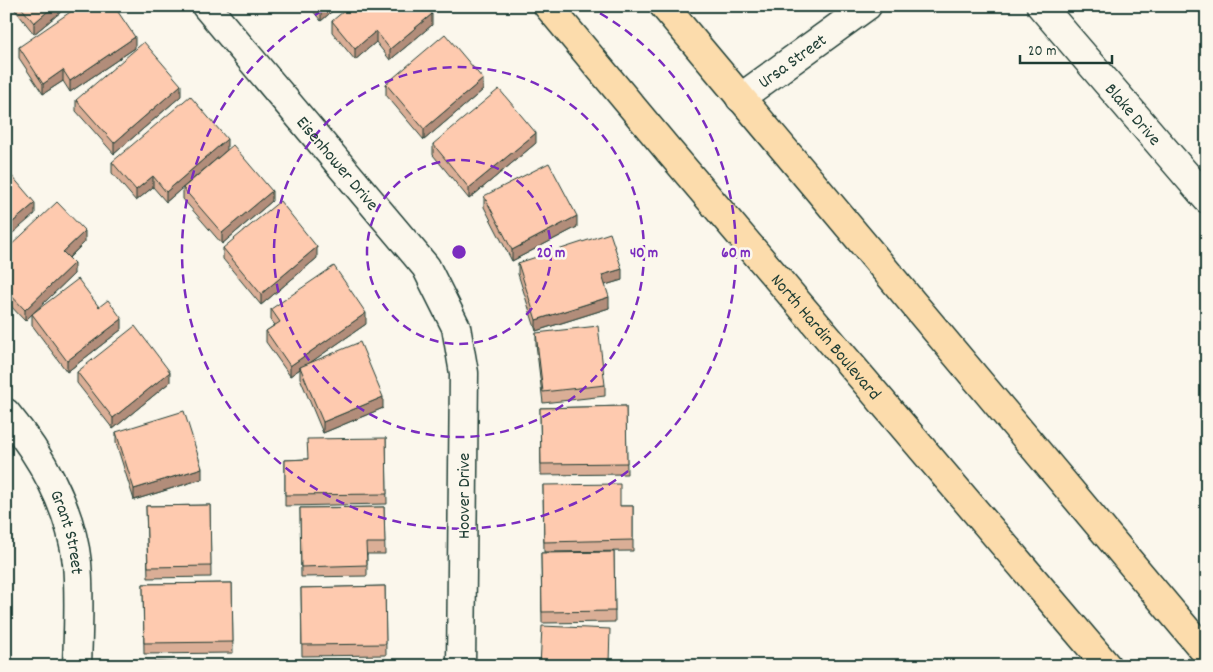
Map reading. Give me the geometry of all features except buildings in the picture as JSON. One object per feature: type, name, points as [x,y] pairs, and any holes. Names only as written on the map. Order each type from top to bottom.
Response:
[{"type":"main road","name":"North Hardin Boulevard","points":[[548,6],[1106,666]]},
{"type":"main road","points":[[664,6],[1207,654]]},
{"type":"street","name":"Eisenhower Drive","points":[[206,6],[426,267],[456,328]]},
{"type":"street","name":"Ursa Street","points":[[740,98],[867,6]]},
{"type":"street","name":"Blake Drive","points":[[1041,6],[1207,199]]},
{"type":"street","name":"Hoover Drive","points":[[456,328],[464,372],[461,666]]},
{"type":"street","name":"Grant Street","points":[[6,413],[23,435],[45,470],[66,515],[77,563],[77,666]]}]
